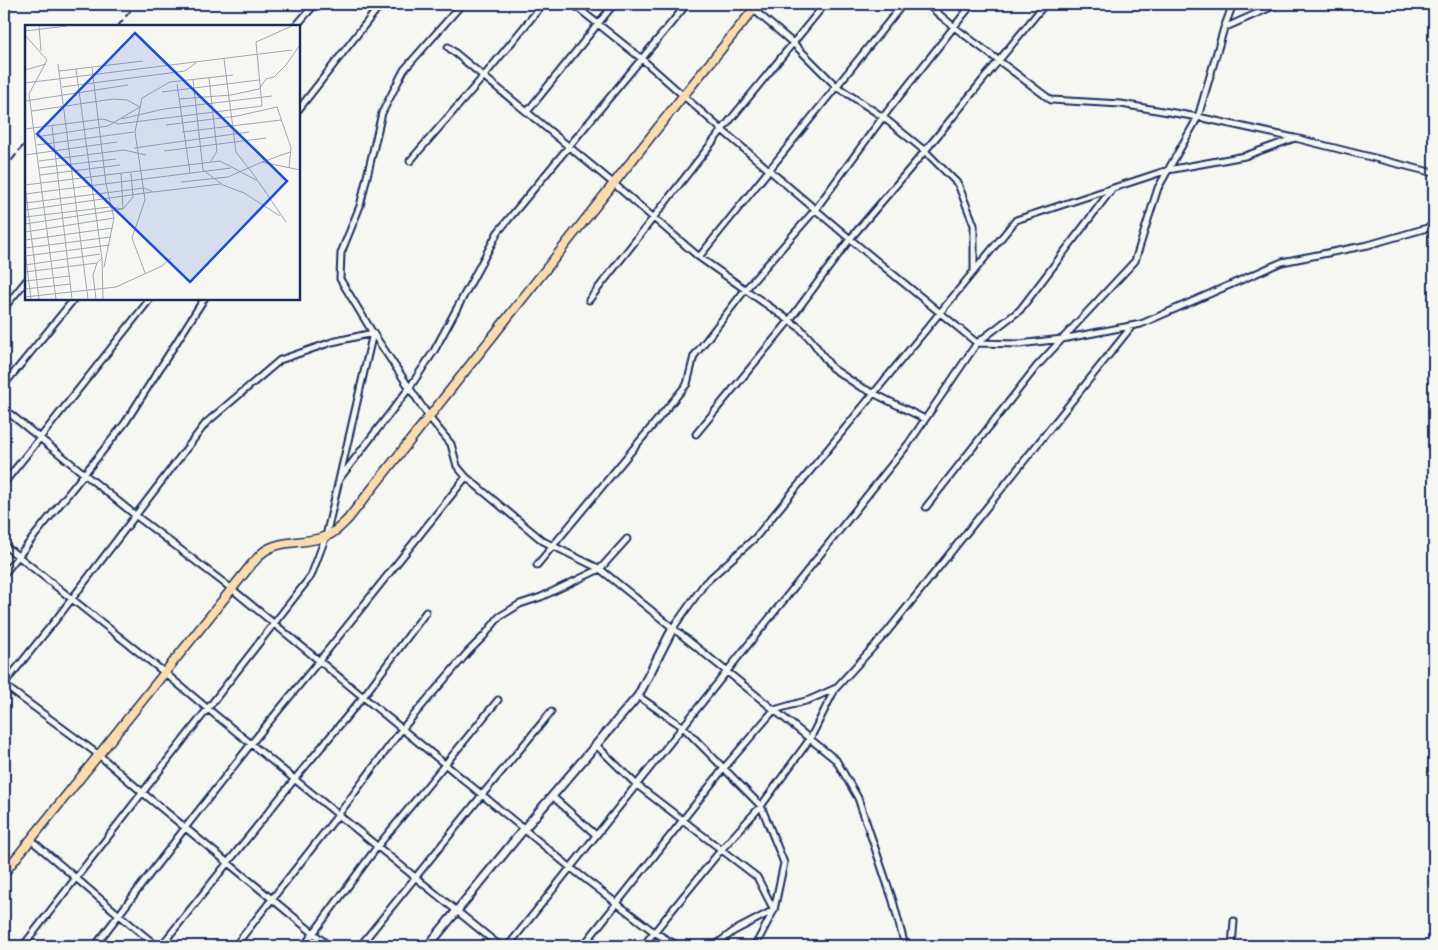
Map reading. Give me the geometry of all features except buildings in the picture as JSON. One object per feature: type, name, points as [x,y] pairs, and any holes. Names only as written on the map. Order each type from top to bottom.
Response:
[{"type":"main road","points":[[4,873],[262,553],[282,544],[326,536],[335,532],[348,519],[753,5]]},
{"type":"street","points":[[297,25],[315,4]]},
{"type":"street","points":[[300,108],[381,4]]},
{"type":"street","points":[[462,4],[404,70],[382,113],[360,206],[341,253],[340,279],[373,333],[429,417],[451,444],[456,466],[466,478],[543,541],[600,569],[836,760],[858,798],[893,902],[905,946]]},
{"type":"street","points":[[410,161],[484,76],[543,4]]},
{"type":"street","points":[[573,4],[642,59],[815,210],[977,343],[1018,344],[1062,340],[1141,324],[1282,262],[1368,245],[1434,226]]},
{"type":"street","points":[[527,112],[614,4]]},
{"type":"street","points":[[339,481],[410,387],[434,351],[498,232],[687,4]]},
{"type":"street","points":[[589,300],[722,130],[825,4]]},
{"type":"street","points":[[699,257],[902,4]]},
{"type":"street","points":[[926,4],[1051,100],[1122,104],[1198,117],[1295,138],[1434,173]]},
{"type":"street","points":[[537,565],[688,384],[694,356],[745,290],[815,210],[883,117],[972,4]]},
{"type":"street","points":[[696,434],[789,321],[850,239],[925,151],[1045,4]]},
{"type":"street","points":[[926,507],[1037,366],[1134,261],[1158,188],[1198,117],[1233,4]]},
{"type":"street","points":[[1224,28],[1278,4]]},
{"type":"street","points":[[753,5],[836,86],[883,117],[925,151],[958,184],[974,225],[974,271]]},
{"type":"street","points":[[448,48],[613,183],[699,257],[800,328],[832,368],[873,394],[925,419]]},
{"type":"street","points":[[428,946],[524,829],[638,696],[673,628],[705,584],[756,538],[1016,220],[1168,170],[1245,156],[1295,138]]},
{"type":"street","points":[[508,946],[909,443],[977,343],[1020,310],[1112,190]]},
{"type":"street","points":[[4,308],[25,282]]},
{"type":"street","points":[[4,385],[73,300]]},
{"type":"street","points":[[4,483],[149,300]]},
{"type":"street","points":[[4,574],[125,423],[203,300]]},
{"type":"street","points":[[644,946],[721,850],[761,806],[810,739],[836,688],[887,632],[1132,326]]},
{"type":"street","points":[[23,946],[311,576],[326,536],[373,333]]},
{"type":"street","points":[[329,946],[143,793],[99,754],[4,684],[72,599],[206,423],[280,360],[332,342],[373,333]]},
{"type":"street","points":[[4,409],[274,624],[570,868],[654,932],[678,946]]},
{"type":"street","points":[[95,946],[250,744],[466,478]]},
{"type":"street","points":[[235,946],[338,815],[402,729],[499,617],[520,604],[541,597],[600,569],[627,538]]},
{"type":"street","points":[[4,545],[165,672],[294,780],[500,946]]},
{"type":"street","points":[[161,946],[363,697],[426,612]]},
{"type":"street","points":[[583,946],[724,768],[774,710],[809,700],[836,688]]},
{"type":"street","points":[[638,696],[683,727],[761,806],[784,863],[774,910],[755,946]]},
{"type":"street","points":[[304,946],[377,847],[498,700]]},
{"type":"street","points":[[360,946],[551,712]]},
{"type":"street","points":[[596,745],[637,785],[757,877],[774,910]]},
{"type":"street","points":[[552,796],[596,836]]},
{"type":"street","points":[[31,840],[119,916],[157,946]]},
{"type":"street","points":[[714,946],[734,931],[774,910]]},
{"type":"street","points":[[1232,946],[1234,921]]},
{"type":"railway","points":[[119,25],[136,4]]},
{"type":"railway","points":[[4,170],[25,143]]}]
